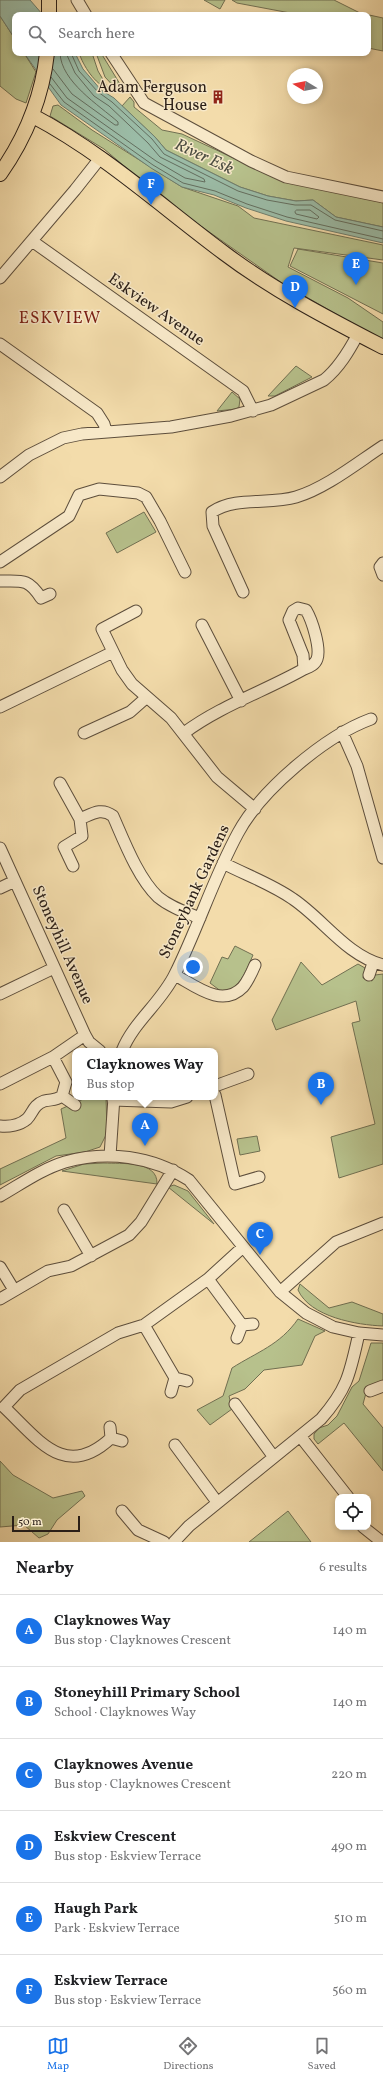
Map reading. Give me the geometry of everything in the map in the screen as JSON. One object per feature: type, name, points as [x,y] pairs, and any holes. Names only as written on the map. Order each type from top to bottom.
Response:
[{"type":"main road","points":[[0,174],[23,137],[33,116],[41,87],[46,56]]},
{"type":"main road","points":[[33,116],[74,138],[101,157],[225,254],[293,298],[383,347]]},
{"type":"street","points":[[76,0],[84,12]]},
{"type":"street","points":[[113,56],[144,103],[251,161],[286,177],[383,197]]},
{"type":"street","points":[[0,278],[101,157]]},
{"type":"street","name":"Eskview Avenue","points":[[32,241],[243,391],[253,411]]},
{"type":"street","points":[[0,477],[29,454],[63,438],[106,431],[171,427],[253,411],[324,380],[341,363],[358,334]]},
{"type":"street","points":[[0,344],[97,413],[104,424],[106,431]]},
{"type":"street","points":[[243,592],[213,526],[212,512],[223,506],[295,498],[315,490],[383,446]]},
{"type":"street","points":[[0,562],[69,516],[79,495],[99,490],[138,493],[146,497],[160,521],[185,572]]},
{"type":"street","points":[[383,563],[380,567],[383,575]]},
{"type":"street","points":[[0,581],[26,581],[33,585],[41,598],[50,594]]},
{"type":"street","points":[[184,733],[220,711],[313,665],[317,659],[316,639],[312,619],[306,610],[298,608],[293,611],[289,620],[303,655],[304,669]]},
{"type":"street","points":[[136,611],[102,629],[112,652],[132,684],[172,718],[184,733],[202,761],[217,778],[255,809]]},
{"type":"street","points":[[202,625],[241,701]]},
{"type":"street","points":[[0,707],[112,652]]},
{"type":"street","points":[[84,733],[130,712],[147,698]]},
{"type":"street","name":"Stoneybank Gardens","points":[[123,1048],[132,1030],[164,994],[175,975],[223,863],[238,832],[255,809],[295,768],[322,745],[342,732],[371,719]]},
{"type":"street","points":[[342,732],[357,766],[383,858]]},
{"type":"street","points":[[60,783],[80,819],[82,836],[64,847],[73,866]]},
{"type":"street","points":[[80,819],[100,811],[106,811],[113,816],[146,882],[158,897],[172,906],[200,918]]},
{"type":"street","name":"Stoneyhill Avenue","points":[[0,848],[85,1035],[89,1042],[96,1048]]},
{"type":"street","points":[[223,863],[293,898],[327,926],[352,951],[378,964],[369,975]]},
{"type":"street","points":[[0,888],[15,881]]},
{"type":"street","points":[[0,994],[54,968]]},
{"type":"street","points":[[175,975],[208,993],[218,996],[232,994],[242,987],[252,968]]},
{"type":"street","points":[[0,1084],[53,1057],[85,1035]]},
{"type":"street","points":[[0,1126],[11,1127],[28,1118],[32,1109],[44,1101],[55,1101],[62,1096],[66,1082],[53,1057]]},
{"type":"street","points":[[218,1085],[248,1074]]},
{"type":"street","points":[[62,1096],[75,1105]]},
{"type":"street","points":[[110,1156],[114,1100]]},
{"type":"street","points":[[142,1100],[171,1102],[177,1100]]},
{"type":"street","points":[[216,1100],[235,1184],[260,1177]]},
{"type":"street","points":[[0,1196],[48,1169],[65,1162],[90,1157],[110,1156],[132,1158],[156,1163],[173,1170],[189,1180],[280,1292],[311,1316],[334,1327],[359,1333],[383,1335]]},
{"type":"street","points":[[0,1298],[48,1271],[71,1266],[129,1235],[141,1222],[173,1170]]},
{"type":"street","points":[[64,1210],[91,1256]]},
{"type":"street","points":[[280,1292],[336,1242],[383,1223]]},
{"type":"street","points":[[114,1435],[99,1449],[83,1456],[69,1456],[55,1452],[44,1444],[2,1405],[20,1390],[118,1333],[144,1326],[208,1279],[244,1247]]},
{"type":"street","points":[[0,1267],[14,1290]]},
{"type":"street","points":[[208,1279],[247,1324],[238,1338]]},
{"type":"street","points":[[144,1326],[175,1378],[187,1381]]},
{"type":"street","points":[[174,1542],[189,1526],[217,1502],[321,1419],[342,1393],[350,1375],[359,1333]]},
{"type":"street","points":[[171,1392],[175,1378]]},
{"type":"street","points":[[370,1391],[383,1386]]},
{"type":"street","points":[[234,1404],[273,1456]]},
{"type":"street","points":[[300,1436],[346,1494]]},
{"type":"street","points":[[175,1445],[217,1502]]},
{"type":"street","points":[[122,1512],[138,1530],[164,1542]]},
{"type":"street","points":[[367,1530],[382,1541]]},
{"type":"green space","points":[[204,0],[225,0],[220,9]]},
{"type":"green space","points":[[232,0],[334,0],[358,12],[285,12],[237,3]]},
{"type":"green space","points":[[371,15],[383,18],[383,51],[371,49]]},
{"type":"green space","points":[[0,16],[12,34],[12,56],[26,56],[36,72],[26,103],[16,99],[0,86]]},
{"type":"green space","points":[[80,56],[93,56],[98,71],[108,88],[94,79],[83,63]]},
{"type":"green space","points":[[97,56],[103,56],[123,89],[117,90],[105,77]]},
{"type":"green space","points":[[130,97],[134,102],[134,107],[162,130],[182,134],[283,181],[383,200],[383,227],[336,217],[313,200],[296,201],[268,196],[240,187],[166,150],[155,137],[122,106]]},
{"type":"green space","points":[[58,105],[92,130],[182,187],[238,206],[254,218],[383,245],[383,260],[294,248],[288,267],[348,298],[383,322],[383,341],[282,283],[168,203],[104,149],[50,116],[53,106]]},
{"type":"green space","points":[[298,249],[383,263],[383,314],[290,266]]},
{"type":"green space","points":[[296,366],[312,377],[275,396],[268,396]]},
{"type":"green space","points":[[232,392],[240,399],[239,407],[236,409],[217,411]]},
{"type":"green space","points":[[144,512],[156,532],[117,553],[106,533]]},
{"type":"green space","points":[[235,946],[253,955],[245,973],[238,983],[222,992],[210,983],[222,957],[228,959]]},
{"type":"green space","points":[[301,962],[322,985],[358,964],[365,968],[363,978],[372,981],[375,975],[383,974],[383,1164],[339,1178],[331,1137],[375,1124],[352,1023],[360,1021],[356,1001],[276,1030],[272,1020]]},
{"type":"green space","points":[[81,1100],[106,1100],[107,1133],[100,1147],[85,1152],[56,1156],[0,1185],[0,1169],[66,1138],[61,1109]]},
{"type":"green space","points":[[257,1136],[260,1151],[240,1155],[237,1139]]},
{"type":"green space","points":[[84,1164],[129,1164],[145,1167],[152,1171],[156,1176],[157,1184],[62,1171]]},
{"type":"green space","points":[[174,1185],[188,1191],[214,1224],[168,1187]]},
{"type":"green space","points":[[300,1284],[329,1308],[352,1302],[383,1314],[383,1326],[360,1324],[335,1318],[323,1313],[304,1299],[298,1290]]},
{"type":"green space","points":[[298,1319],[325,1331],[315,1336],[302,1365],[264,1370],[245,1389],[229,1396],[232,1409],[210,1425],[197,1410],[223,1396],[232,1368],[276,1342]]},
{"type":"green space","points":[[371,1343],[383,1343],[383,1385],[366,1393],[363,1404],[383,1428],[383,1471],[344,1423],[318,1444],[314,1439],[314,1434],[319,1428],[328,1425],[337,1416],[352,1387],[359,1381]]},
{"type":"green space","points":[[0,1461],[13,1475],[53,1498],[82,1491],[85,1496],[57,1520],[48,1534],[39,1538],[24,1525],[0,1527]]},
{"type":"green space","points":[[288,1511],[311,1542],[249,1542]]},
{"type":"water","points":[[0,0],[30,0],[40,12],[12,12],[12,34],[0,16]]},
{"type":"water","points":[[26,56],[76,56],[83,69],[101,90],[114,98],[155,137],[166,150],[240,187],[268,196],[296,201],[313,200],[336,217],[383,227],[383,243],[286,221],[246,208],[214,195],[182,187],[151,168],[61,105]]},
{"type":"place","name":"Adam Ferguson House","points":[[218,97]]},
{"type":"place","name":"Eskview Terrace","points":[[151,205]]},
{"type":"place","name":"Haugh Park","points":[[356,285]]},
{"type":"place","name":"Eskview Crescent","points":[[295,308]]},
{"type":"place","name":"Stoneyhill Primary School","points":[[321,1105]]},
{"type":"place","name":"Clayknowes Way","points":[[145,1146]]},
{"type":"place","name":"Clayknowes Avenue","points":[[260,1255]]},
{"type":"district","name":"ESKVIEW","points":[[60,318]]},
{"type":"water label","name":"River Esk","points":[[204,157]]}]
